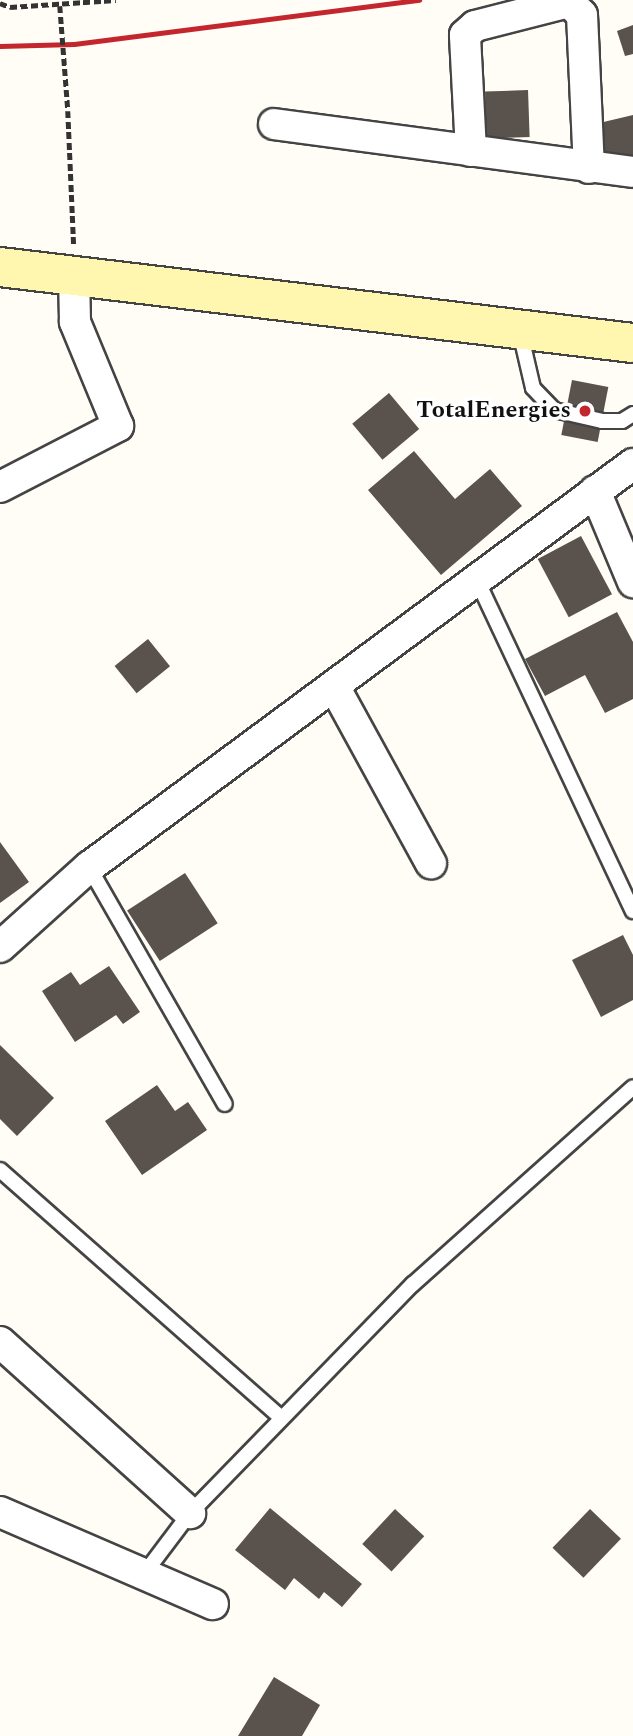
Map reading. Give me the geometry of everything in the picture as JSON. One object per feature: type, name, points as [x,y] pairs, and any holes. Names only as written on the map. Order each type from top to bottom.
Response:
[{"type":"main road","points":[[0,267],[633,343]]},
{"type":"street","points":[[471,151],[465,35],[475,26],[569,2],[582,15],[589,168]]},
{"type":"street","points":[[274,124],[633,172]]},
{"type":"street","points":[[0,487],[118,426],[75,322],[74,275]]},
{"type":"street","points":[[0,947],[89,867],[335,688],[633,464]]},
{"type":"street","points":[[595,491],[633,582]]},
{"type":"street","points":[[335,688],[431,863]]},
{"type":"street","points":[[0,1342],[190,1513]]},
{"type":"street","points":[[0,1513],[213,1604]]},
{"type":"lane","points":[[520,331],[533,388],[554,410],[601,421],[622,421],[633,414]]},
{"type":"lane","points":[[477,580],[633,911]]},
{"type":"lane","points":[[89,867],[225,1104]]},
{"type":"lane","points":[[144,1574],[190,1513],[413,1284],[633,1087]]},
{"type":"lane","points":[[0,1171],[281,1418]]},
{"type":"path","points":[[0,3],[9,7],[116,1]]},
{"type":"path","points":[[60,6],[73,151],[74,275]]},
{"type":"building","points":[[633,25],[633,54],[625,56],[617,31]]},
{"type":"building","points":[[528,90],[530,137],[487,138],[485,92]]},
{"type":"building","points":[[633,115],[633,155],[603,162],[595,124]]},
{"type":"building","name":"TotalEnergies","points":[[572,380],[608,387],[598,442],[561,435]]},
{"type":"building","points":[[389,393],[419,429],[382,460],[352,424]]},
{"type":"building","points":[[414,451],[455,499],[490,469],[522,506],[441,575],[368,490]]},
{"type":"building","points":[[581,536],[612,594],[569,617],[538,559]]},
{"type":"building","points":[[617,612],[633,642],[633,699],[605,713],[585,675],[545,696],[525,659]]},
{"type":"building","points":[[148,639],[170,666],[137,693],[115,666]]},
{"type":"building","points":[[0,842],[29,882],[0,903]]},
{"type":"building","points":[[185,873],[218,923],[160,961],[127,911]]},
{"type":"building","points":[[623,935],[633,955],[633,1000],[601,1017],[572,960]]},
{"type":"building","points":[[109,966],[140,1012],[123,1024],[116,1015],[75,1042],[42,991],[71,972],[80,985]]},
{"type":"building","points":[[0,1045],[54,1098],[17,1136],[0,1119]]},
{"type":"building","points":[[157,1085],[175,1111],[188,1102],[207,1130],[142,1175],[105,1121]]},
{"type":"building","points":[[270,1508],[362,1584],[342,1607],[324,1592],[319,1599],[294,1578],[285,1590],[235,1550]]},
{"type":"building","points":[[395,1509],[424,1536],[392,1571],[362,1544]]},
{"type":"building","points":[[590,1509],[621,1539],[583,1578],[552,1548]]},
{"type":"building","points":[[274,1677],[320,1705],[302,1736],[238,1736]]},
{"type":"railway","points":[[0,46],[74,44],[419,0]]},
{"type":"place","name":"TotalEnergies","points":[[585,411]]}]
